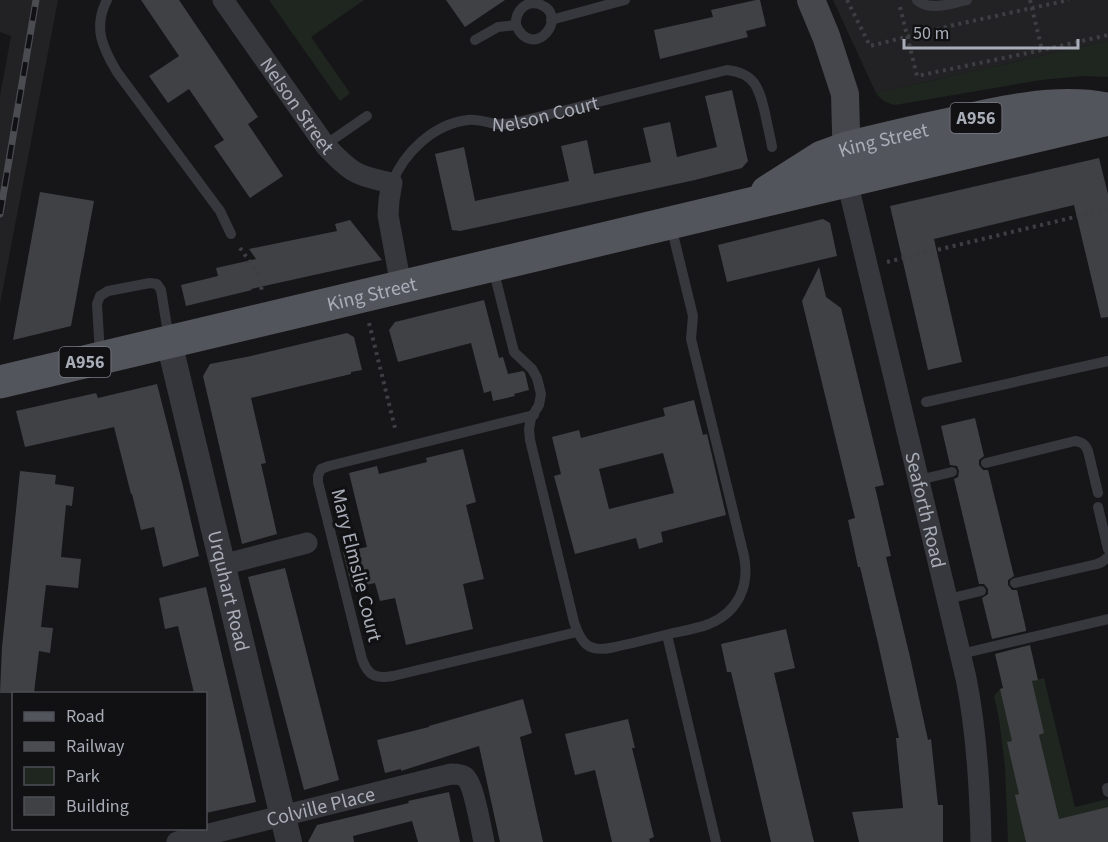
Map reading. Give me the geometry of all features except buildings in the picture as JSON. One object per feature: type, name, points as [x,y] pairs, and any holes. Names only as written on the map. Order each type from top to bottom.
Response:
[{"type":"main road","points":[[811,0],[826,36],[845,94],[847,181]]},
{"type":"main road","name":"King Street","points":[[744,205],[822,157],[847,148],[1016,111],[1061,106],[1093,106],[1108,109]]},
{"type":"main road","name":"King Street","points":[[0,382],[1108,119]]},
{"type":"street","name":"Nelson Street","points":[[223,0],[326,145],[340,161],[357,174],[392,183]]},
{"type":"street","name":"Seaforth Road","points":[[847,181],[971,703],[979,771],[981,842]]},
{"type":"street","name":"Nelson Court","points":[[392,183],[388,200],[388,215],[401,286]]},
{"type":"street","name":"Urquhart Road","points":[[169,342],[289,842]]},
{"type":"street","points":[[222,565],[307,543]]},
{"type":"street","name":"Colville Place","points":[[177,842],[458,774],[465,777],[473,792],[484,842]]},
{"type":"lane","points":[[107,0],[101,12],[99,27],[107,56],[220,211],[231,234]]},
{"type":"lane","points":[[551,20],[625,0]]},
{"type":"lane","points":[[917,0],[920,3],[934,6],[967,0]]},
{"type":"lane","points":[[536,2],[550,12],[551,20],[548,33],[536,39],[526,38],[516,25],[520,9],[536,2]]},
{"type":"lane","points":[[475,40],[498,27],[516,25]]},
{"type":"lane","name":"Nelson Court","points":[[392,183],[397,170],[414,148],[433,133],[455,123],[468,120],[496,124],[514,123],[727,70],[745,74],[757,86],[772,147]]},
{"type":"lane","points":[[326,145],[367,116]]},
{"type":"lane","points":[[492,265],[514,352],[532,369],[541,394],[539,405],[531,418],[530,440],[577,632],[588,647],[595,650],[667,635],[708,624],[724,615],[737,601],[746,579],[746,568],[693,347],[693,316],[670,223]]},
{"type":"lane","points":[[100,358],[97,304],[100,296],[108,291],[150,283],[157,284],[161,290],[169,342]]},
{"type":"lane","points":[[926,402],[1108,361]]},
{"type":"lane","name":"Mary Elmslie Court","points":[[534,415],[329,466],[321,469],[318,476],[320,492],[359,650],[367,670],[375,676],[386,677],[577,632]]},
{"type":"lane","points":[[986,463],[1075,441],[1080,442],[1088,451],[1098,493]]},
{"type":"lane","points":[[919,480],[952,472]]},
{"type":"lane","points":[[1098,507],[1108,549]]},
{"type":"lane","points":[[1015,583],[1097,564],[1108,557]]},
{"type":"lane","points":[[948,599],[981,591]]},
{"type":"lane","points":[[961,654],[1108,619]]},
{"type":"lane","points":[[667,635],[716,842]]},
{"type":"path","points":[[847,0],[870,46],[1069,0]]},
{"type":"path","points":[[899,0],[917,76],[1108,34]]},
{"type":"path","points":[[1030,0],[1042,50]]},
{"type":"path","points":[[867,267],[1108,209]]},
{"type":"path","points":[[231,234],[258,273],[269,318]]},
{"type":"path","points":[[363,296],[399,448]]},
{"type":"shaded area","points":[[0,0],[58,0],[0,304],[0,96],[11,36],[0,32]]},
{"type":"shaded area","points":[[833,0],[1108,0],[1108,41],[876,93]]},
{"type":"green space","points":[[269,0],[364,0],[311,37],[350,93],[340,101]]},
{"type":"green space","points":[[1108,41],[1108,77],[1083,76],[1041,80],[895,105],[884,101],[876,93]]},
{"type":"green space","points":[[1044,678],[1075,807],[1108,799],[1108,841],[1008,842],[1005,767],[994,696],[1000,689]]},
{"type":"railway","points":[[0,214],[36,0]]}]
